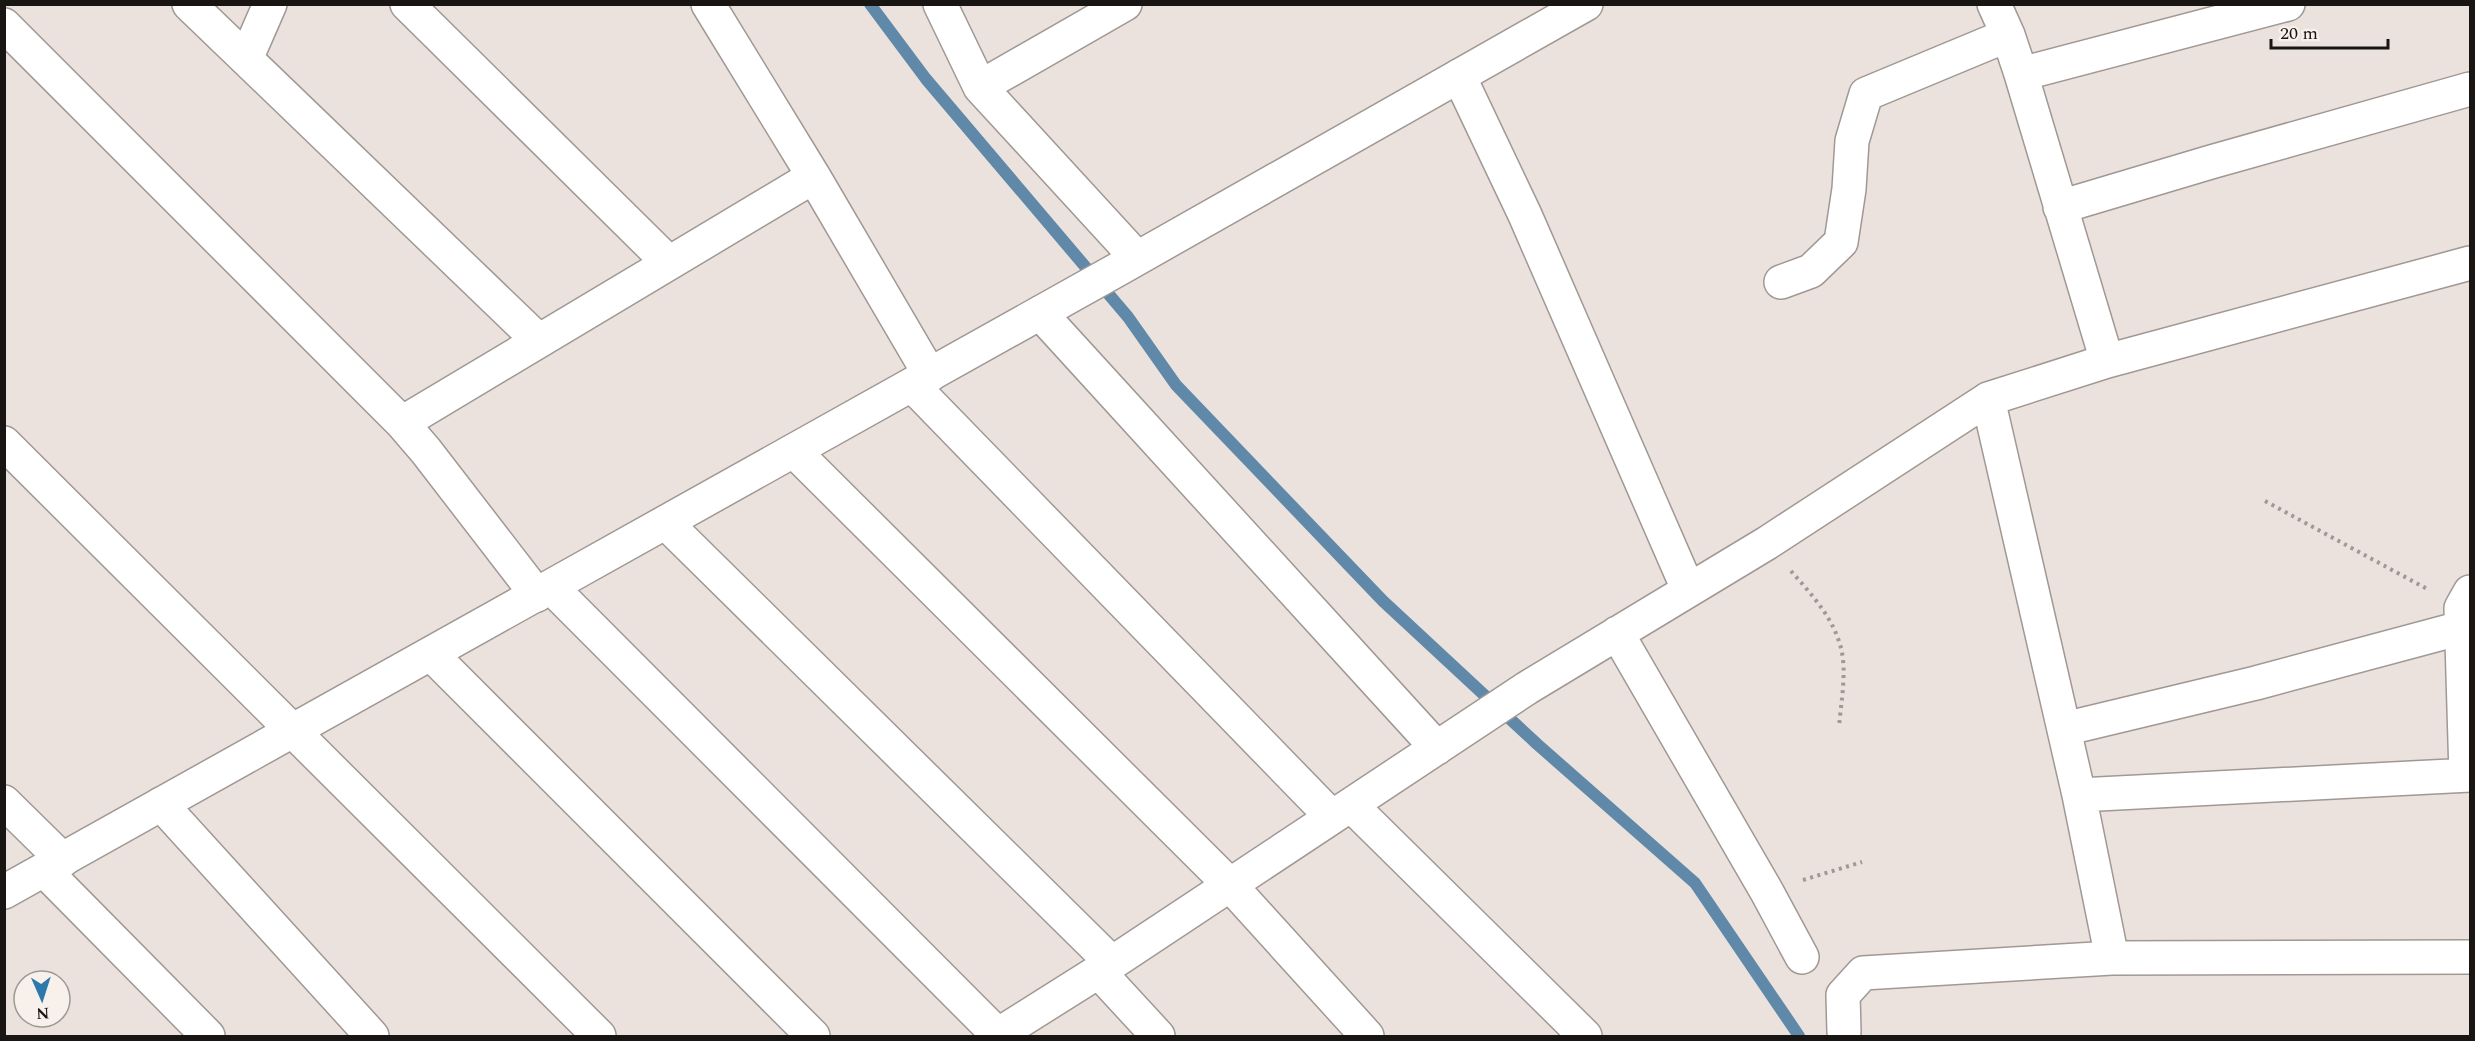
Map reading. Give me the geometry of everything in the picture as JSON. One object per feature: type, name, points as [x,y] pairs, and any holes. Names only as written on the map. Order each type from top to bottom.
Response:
[{"type":"street","points":[[189,4],[539,341]]},
{"type":"street","points":[[246,59],[270,4]]},
{"type":"street","points":[[407,4],[669,263]]},
{"type":"street","points":[[708,4],[813,177],[921,380],[1342,811],[1585,1036]]},
{"type":"street","points":[[940,4],[980,87],[1129,263]]},
{"type":"street","points":[[980,87],[1125,4]]},
{"type":"street","points":[[4,892],[921,380],[1586,4]]},
{"type":"street","points":[[1994,4],[2008,35],[2107,361]]},
{"type":"street","points":[[2020,74],[2288,4]]},
{"type":"street","points":[[4,25],[402,423],[544,591],[997,1036],[1105,968],[1527,688],[1767,543],[1988,399],[2107,361],[2470,263]]},
{"type":"street","points":[[1781,282],[1811,271],[1841,242],[1849,189],[1852,141],[1866,94],[2008,35]]},
{"type":"street","points":[[1459,76],[1525,215],[1688,589]]},
{"type":"street","points":[[2060,207],[2470,89]]},
{"type":"street","points":[[402,423],[813,177]]},
{"type":"street","points":[[1050,307],[1448,740]]},
{"type":"street","points":[[1988,399],[2079,795],[2112,958]]},
{"type":"street","points":[[4,443],[599,1036]]},
{"type":"street","points":[[794,451],[1230,885],[1367,1036]]},
{"type":"street","points":[[666,523],[1105,968],[1158,1036]]},
{"type":"street","points":[[2064,729],[2256,683],[2464,609],[2468,775],[2079,795]]},
{"type":"street","points":[[1617,633],[1767,892],[1802,957]]},
{"type":"street","points":[[431,654],[813,1036]]},
{"type":"street","points":[[4,802],[54,865],[208,1036]]},
{"type":"street","points":[[161,804],[372,1036]]},
{"type":"street","points":[[1844,1032],[1843,995],[1863,973],[2112,958],[2470,957]]},
{"type":"path","points":[[2265,501],[2464,609]]},
{"type":"path","points":[[1767,543],[1826,612],[1842,649],[1843,686],[1839,727]]},
{"type":"path","points":[[1767,892],[1862,861]]},
{"type":"waterway","points":[[870,4],[926,79],[1128,317],[1176,385],[1383,601],[1537,744],[1695,883],[1799,1036]]}]
